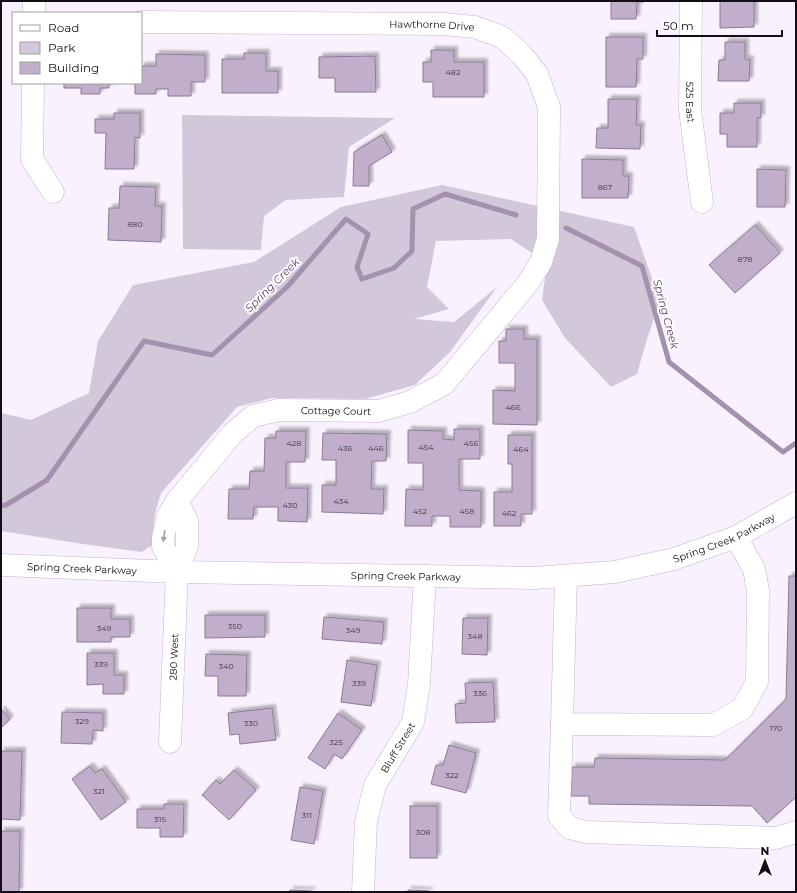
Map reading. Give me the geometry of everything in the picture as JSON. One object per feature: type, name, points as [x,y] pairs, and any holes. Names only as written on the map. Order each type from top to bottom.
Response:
[{"type":"street","points":[[34,1],[34,12]]},
{"type":"street","name":"525 East","points":[[691,1],[690,110],[702,202]]},
{"type":"street","name":"Hawthorne Drive","points":[[142,22],[444,24],[475,27],[502,37],[522,55],[537,74],[549,107],[548,239]]},
{"type":"street","points":[[33,84],[32,159],[53,192]]},
{"type":"street","name":"Cottage Court","points":[[177,572],[163,547],[163,538],[168,516],[178,501],[232,434],[253,416],[279,410],[379,411],[410,402],[444,384],[528,283],[541,262],[548,239]]},
{"type":"street","name":"Spring Creek Parkway","points":[[1,565],[177,572],[534,578],[566,576],[615,572],[674,559],[736,537],[796,504]]},
{"type":"street","points":[[562,724],[713,725],[742,709],[757,682],[758,590],[754,569],[736,537]]},
{"type":"street","name":"280 West","points":[[170,742],[177,572]]},
{"type":"street","name":"Bluff Street","points":[[363,892],[366,821],[375,785],[413,722],[420,684],[425,576]]},
{"type":"street","points":[[566,576],[558,816],[570,828],[586,832],[776,838],[796,832]]},
{"type":"green space","points":[[182,115],[395,118],[349,147],[344,197],[286,200],[264,216],[261,250],[183,249]]},
{"type":"green space","points":[[442,185],[634,227],[660,301],[637,374],[611,387],[565,338],[542,300],[547,263],[511,239],[436,241],[427,287],[449,309],[414,319],[454,322],[497,287],[450,352],[415,385],[365,399],[272,398],[237,407],[161,493],[155,514],[152,545],[142,552],[1,531],[1,413],[31,420],[89,393],[98,341],[133,285],[254,262],[341,207]]},
{"type":"building","points":[[611,1],[644,2],[637,2],[636,19],[611,19]]},
{"type":"building","points":[[720,1],[754,1],[754,27],[720,28]]},
{"type":"building","points":[[606,37],[643,37],[643,59],[637,59],[636,87],[606,87]]},
{"type":"building","points":[[725,42],[745,42],[745,59],[750,60],[749,81],[718,81],[719,60],[725,60]]},
{"type":"building","points":[[431,50],[454,50],[454,62],[484,62],[484,97],[433,97],[433,82],[423,82],[423,62],[431,62]]},
{"type":"building","points":[[244,53],[266,53],[266,71],[278,71],[278,93],[222,93],[222,59],[244,59]]},
{"type":"building","points":[[156,54],[205,55],[205,82],[191,82],[191,96],[168,96],[168,89],[156,89],[156,94],[135,94],[135,84],[142,84],[142,66],[156,66]]},
{"type":"building","points":[[375,56],[376,92],[335,92],[335,78],[319,78],[319,57]]},
{"type":"building","points":[[64,84],[109,84],[109,88],[100,88],[100,94],[81,94],[81,88],[64,88]]},
{"type":"building","points":[[608,99],[637,99],[636,125],[641,125],[640,149],[596,148],[597,128],[608,128]]},
{"type":"building","points":[[734,103],[761,103],[761,118],[757,118],[757,147],[727,147],[727,134],[720,134],[720,113],[734,113]]},
{"type":"building","points":[[114,113],[140,113],[140,138],[135,137],[134,169],[105,169],[106,133],[95,133],[95,119],[114,119]]},
{"type":"building","points":[[382,135],[392,152],[369,166],[369,186],[353,186],[354,152]]},
{"type":"building","points":[[582,159],[623,160],[623,176],[629,176],[628,198],[582,198]]},
{"type":"building","points":[[757,169],[786,170],[785,207],[757,207]]},
{"type":"building","points":[[120,186],[156,187],[155,206],[162,206],[161,242],[108,240],[109,208],[119,208]]},
{"type":"building","points":[[755,225],[780,253],[735,293],[709,265]]},
{"type":"building","points":[[506,329],[524,329],[524,339],[537,339],[537,425],[493,424],[493,390],[515,391],[515,363],[499,363],[499,341],[506,341]]},
{"type":"building","points":[[454,429],[480,429],[480,459],[459,459],[459,490],[481,491],[481,527],[450,527],[450,516],[432,516],[432,526],[405,526],[406,489],[423,490],[423,463],[408,463],[408,430],[443,431],[443,439],[454,440]]},
{"type":"building","points":[[276,431],[306,431],[305,462],[286,462],[286,488],[308,488],[307,522],[278,521],[278,507],[254,507],[253,519],[228,519],[229,489],[249,489],[250,471],[264,471],[265,438],[276,438]]},
{"type":"building","points":[[323,433],[387,434],[386,461],[372,461],[371,489],[384,489],[383,514],[322,512],[322,485],[336,485],[336,460],[322,460]]},
{"type":"building","points":[[508,435],[532,435],[532,514],[521,514],[521,526],[494,526],[494,492],[512,492],[512,464],[508,464]]},
{"type":"building","points":[[789,576],[796,576],[796,797],[767,823],[752,806],[589,804],[589,796],[571,796],[572,767],[594,767],[595,758],[725,760],[786,699]]},
{"type":"building","points":[[77,608],[111,608],[111,619],[130,619],[130,637],[111,637],[111,642],[77,642]]},
{"type":"building","points":[[205,615],[265,615],[265,637],[205,638]]},
{"type":"building","points":[[324,617],[384,622],[382,644],[322,639]]},
{"type":"building","points":[[463,618],[488,618],[487,655],[462,654]]},
{"type":"building","points":[[87,653],[114,653],[114,675],[124,675],[124,694],[103,694],[103,684],[87,685]]},
{"type":"building","points":[[206,654],[247,655],[246,696],[218,696],[218,676],[205,676]]},
{"type":"building","points":[[347,660],[377,665],[371,706],[341,702]]},
{"type":"building","points":[[493,682],[495,722],[456,723],[455,704],[466,703],[465,683]]},
{"type":"building","points":[[272,708],[276,740],[240,744],[239,734],[230,735],[228,713]]},
{"type":"building","points":[[1,709],[10,719],[1,728]]},
{"type":"building","points":[[62,712],[103,713],[103,731],[93,730],[92,744],[61,743]]},
{"type":"building","points":[[338,713],[362,730],[342,759],[334,754],[325,769],[308,758]]},
{"type":"building","points":[[449,745],[476,753],[466,793],[431,784],[436,765],[443,765]]},
{"type":"building","points":[[1,751],[22,751],[20,820],[1,819]]},
{"type":"building","points":[[90,766],[95,773],[102,769],[126,802],[101,820],[72,779]]},
{"type":"building","points":[[234,770],[256,790],[229,820],[202,795],[216,780],[220,784]]},
{"type":"building","points":[[300,787],[323,791],[314,844],[291,840]]},
{"type":"building","points":[[164,804],[184,804],[183,837],[160,837],[160,828],[137,828],[137,809],[164,809]]},
{"type":"building","points":[[410,806],[437,806],[437,858],[410,858]]},
{"type":"building","points":[[1,831],[20,831],[19,892],[1,892]]},
{"type":"building","points":[[290,890],[312,891],[290,892]]},
{"type":"building","points":[[408,890],[429,891],[429,892],[408,892]]},
{"type":"waterway","name":"Spring Creek","points":[[1,506],[6,505],[47,480],[144,341],[212,355],[287,287],[346,219],[368,234],[357,267],[362,279],[394,268],[412,251],[413,209],[445,194],[516,215]]},
{"type":"waterway","name":"Spring Creek","points":[[566,228],[642,266],[669,362],[783,452],[796,443]]}]
